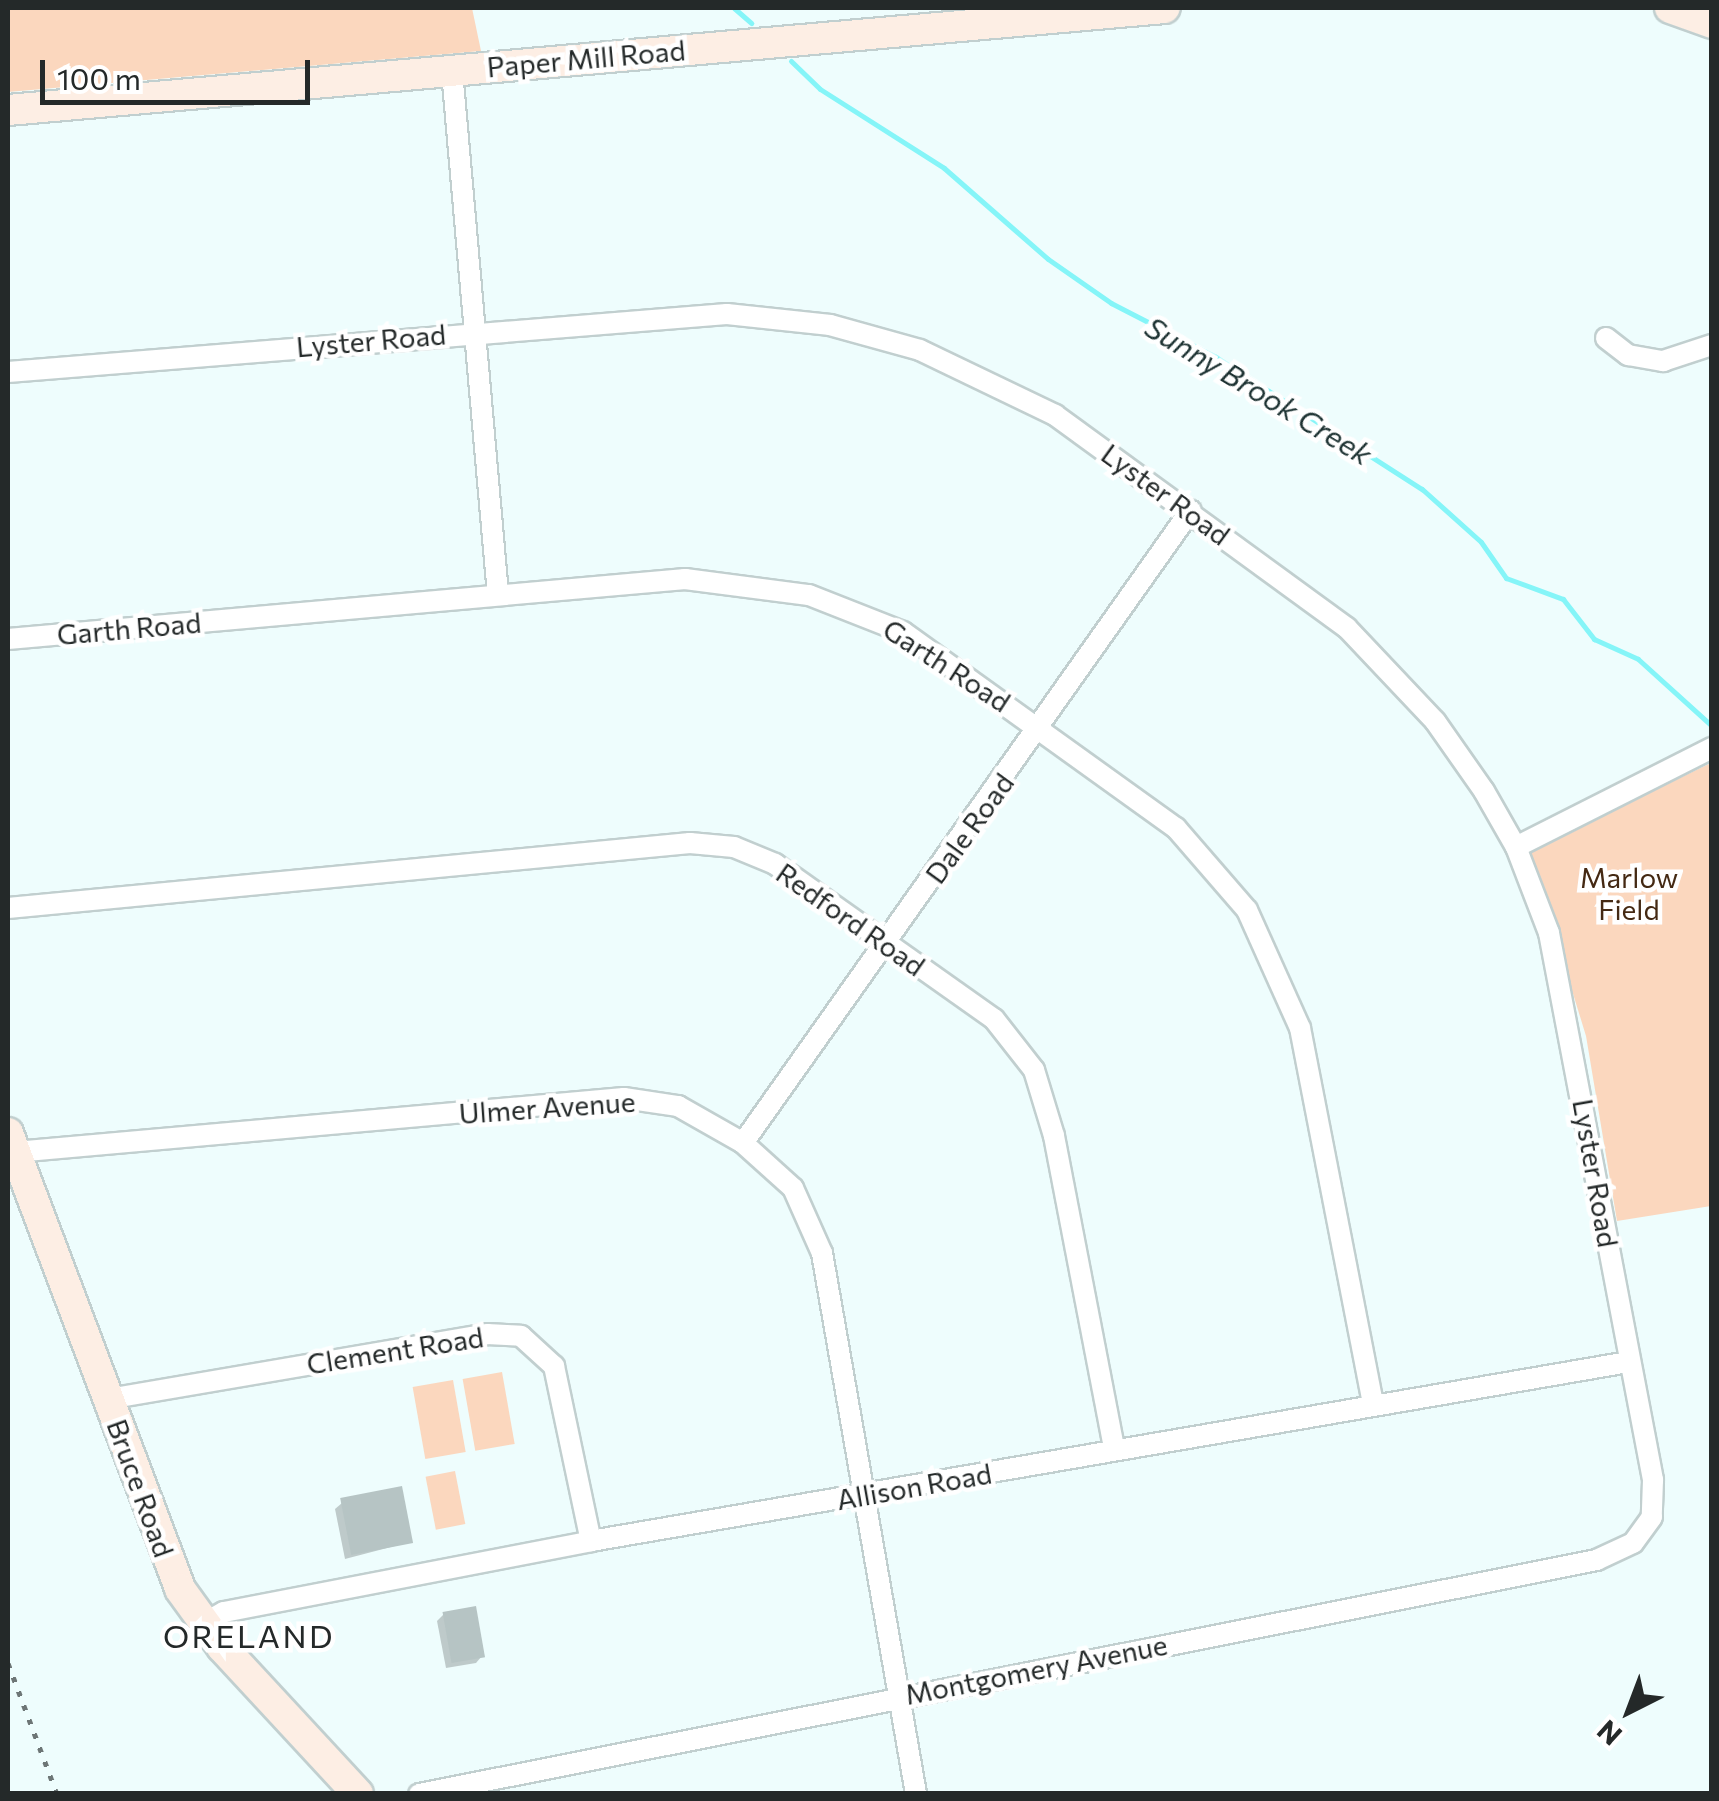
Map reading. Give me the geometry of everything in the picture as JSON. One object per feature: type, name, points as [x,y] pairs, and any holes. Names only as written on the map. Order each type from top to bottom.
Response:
[{"type":"street","name":"Paper Mill Road","points":[[8,110],[1165,8]]},
{"type":"street","points":[[1670,8],[1712,23]]},
{"type":"street","points":[[452,71],[498,594]]},
{"type":"street","name":"Lyster Road","points":[[8,372],[474,331],[726,314],[862,332],[958,365],[1023,396],[1191,510],[1377,656],[1462,757],[1516,847],[1549,933],[1571,1033],[1628,1362],[1653,1480],[1646,1532]]},
{"type":"street","points":[[1606,338],[1644,360],[1663,361],[1712,345]]},
{"type":"street","name":"Dale Road","points":[[743,1143],[1191,510]]},
{"type":"street","name":"Garth Road","points":[[8,639],[685,578],[809,594],[903,632],[1041,727],[1176,828],[1226,881],[1266,941],[1300,1028],[1373,1403]]},
{"type":"street","points":[[1516,847],[1712,748]]},
{"type":"street","name":"Redford Road","points":[[8,908],[715,843],[775,864],[994,1019],[1034,1070],[1054,1136],[1114,1449]]},
{"type":"street","name":"Ulmer Avenue","points":[[11,1143],[624,1098],[678,1106],[743,1143],[793,1188],[817,1234],[916,1794]]},
{"type":"street","name":"Bruce Road","points":[[11,1143],[170,1569],[203,1624],[358,1794]]},
{"type":"street","name":"Clement Road","points":[[108,1398],[487,1334],[521,1336],[554,1366],[590,1542]]},
{"type":"street","name":"Allison Road","points":[[203,1624],[224,1612],[590,1542],[1373,1403],[1628,1362]]},
{"type":"street","name":"Montgomery Avenue","points":[[419,1794],[900,1695],[1597,1560],[1646,1532]]},
{"type":"green space","points":[[8,8],[472,8],[481,51],[8,92]]},
{"type":"green space","name":"Marlow Field","points":[[1711,763],[1711,1206],[1617,1221],[1586,1036],[1529,850]]},
{"type":"green space","points":[[502,1372],[515,1444],[475,1451],[463,1379]]},
{"type":"green space","points":[[453,1380],[466,1452],[425,1459],[413,1387]]},
{"type":"green space","points":[[455,1471],[465,1524],[436,1530],[426,1477]]},
{"type":"building","points":[[402,1486],[413,1543],[351,1555],[340,1498]]},
{"type":"building","points":[[476,1606],[485,1657],[452,1663],[443,1612]]},
{"type":"waterway","name":"Sunny Brook Creek","points":[[734,8],[751,23]]},
{"type":"waterway","name":"Sunny Brook Creek","points":[[791,61],[820,89],[944,168],[1048,259],[1111,303],[1216,357],[1422,489],[1481,542],[1506,578],[1563,599],[1594,639],[1638,659],[1712,726]]},
{"type":"railway","points":[[8,1663],[57,1794]]},
{"type":"district","name":"ORELAND","points":[[249,1635]]}]
